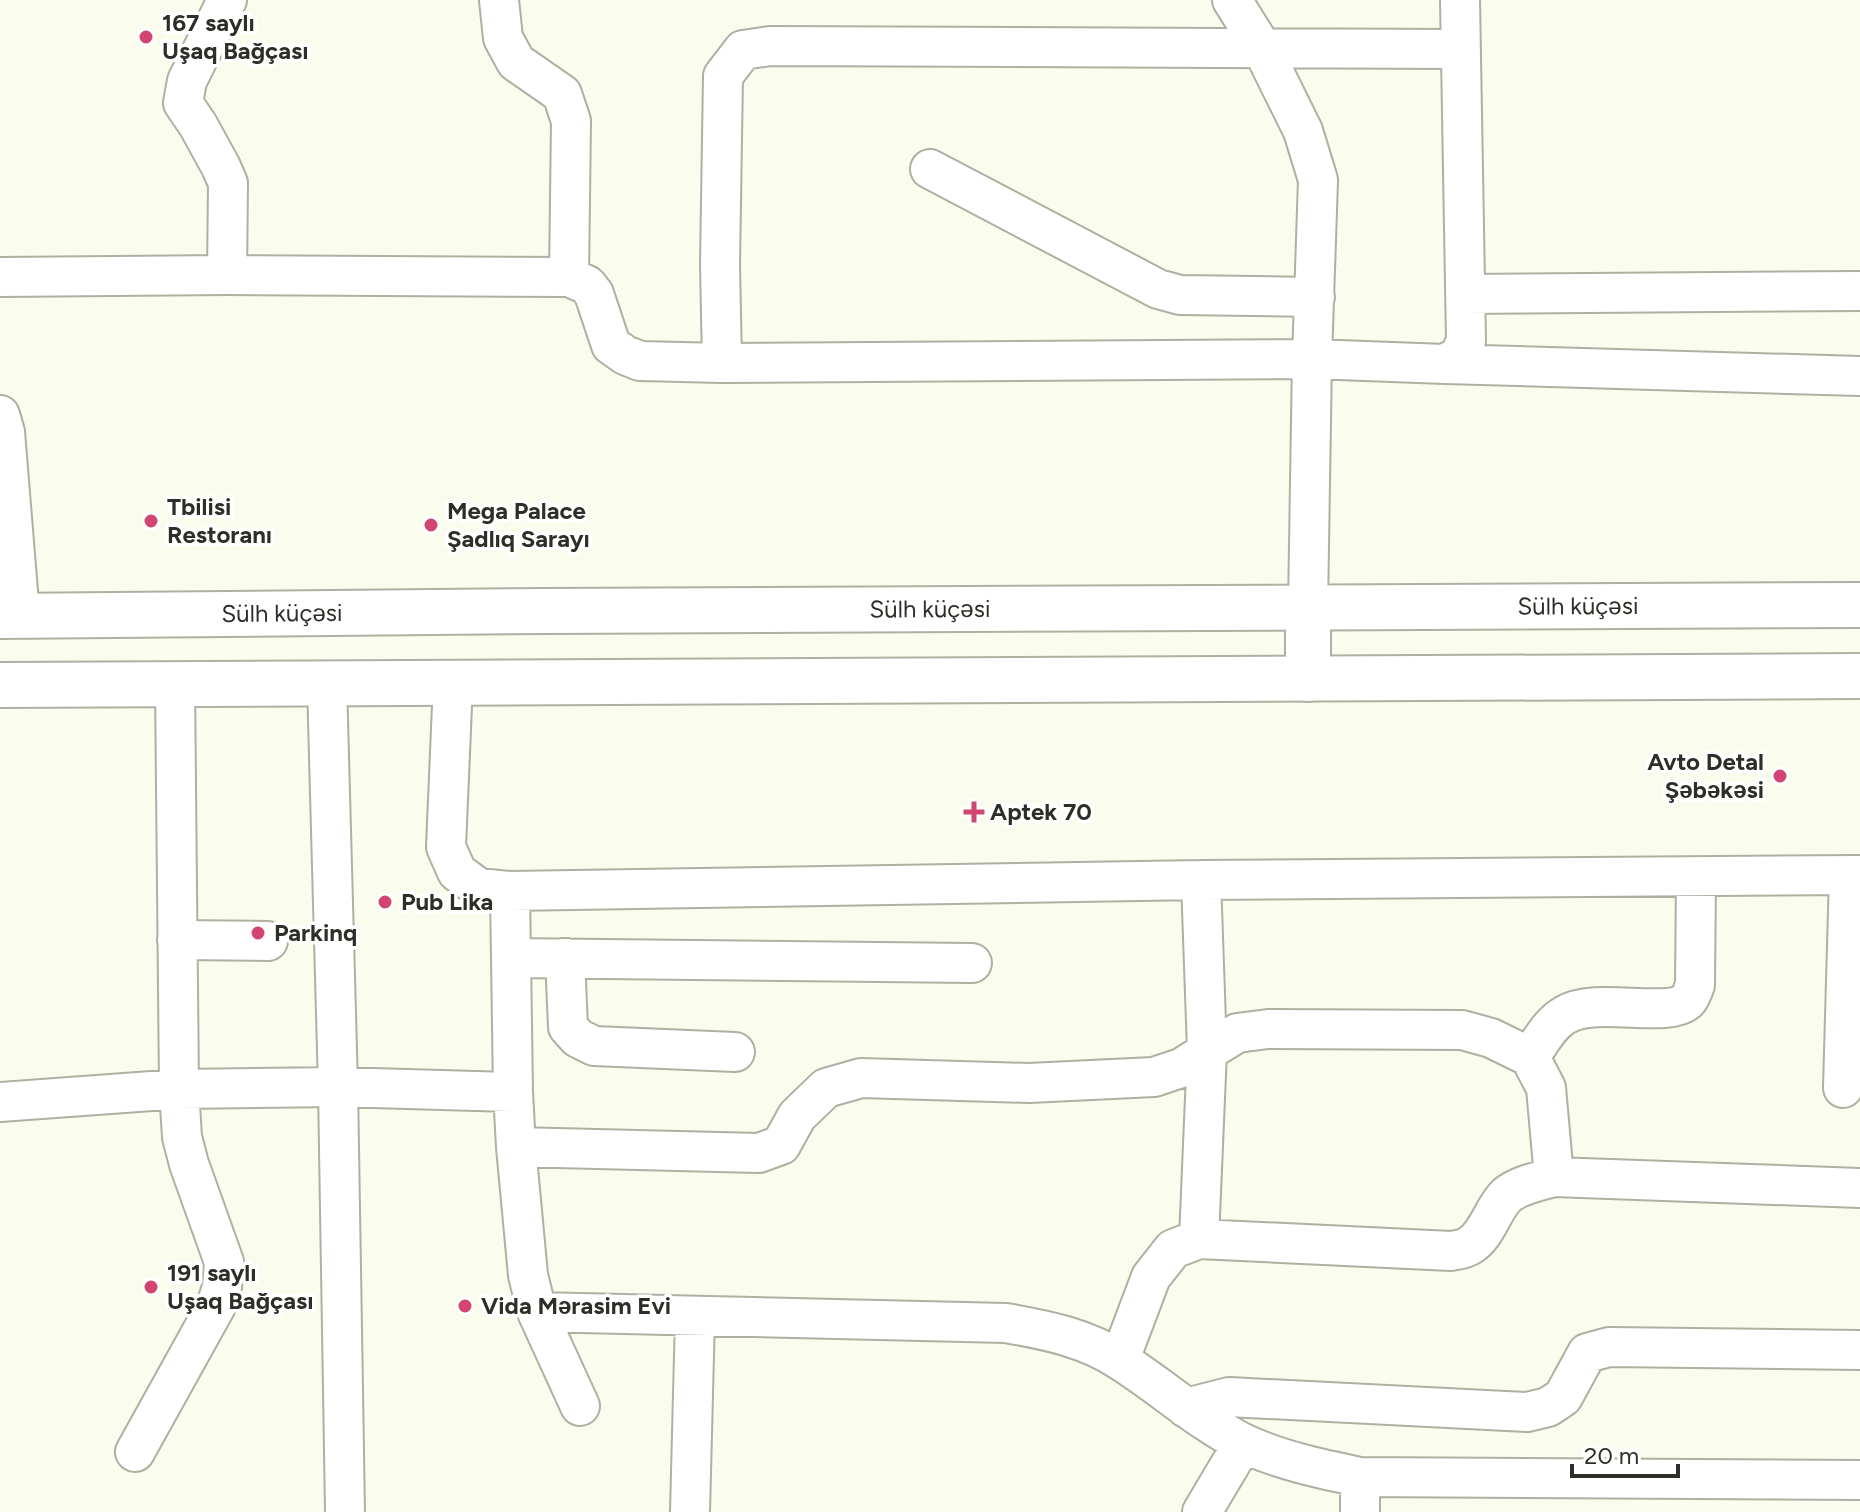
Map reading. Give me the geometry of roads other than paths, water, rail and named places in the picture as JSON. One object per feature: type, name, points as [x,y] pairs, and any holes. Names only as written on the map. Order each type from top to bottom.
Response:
[{"type":"main road","name":"Sülh küçəsi","points":[[10,616],[1860,605]]},
{"type":"main road","points":[[1308,607],[1308,679]]},
{"type":"main road","points":[[451,612],[453,682]]},
{"type":"main road","points":[[0,685],[1860,676]]},
{"type":"lane","points":[[227,0],[187,81],[183,103],[228,183],[227,275]]},
{"type":"lane","points":[[499,0],[503,38],[516,62],[562,94],[571,121],[569,277]]},
{"type":"lane","points":[[1232,0],[1262,48],[1303,131],[1318,180],[1308,607]]},
{"type":"lane","points":[[1445,364],[1459,356],[1466,341],[1460,0]]},
{"type":"lane","points":[[722,363],[723,76],[743,50],[770,46],[1460,49]]},
{"type":"lane","points":[[930,169],[1158,289],[1180,295],[1315,297]]},
{"type":"lane","points":[[0,277],[569,277],[587,285],[594,294],[611,345],[640,361],[1312,359],[1860,376]]},
{"type":"lane","points":[[1465,294],[1860,291]]},
{"type":"lane","points":[[0,415],[5,432],[10,616]]},
{"type":"lane","points":[[453,682],[446,847],[457,872],[479,888],[510,891],[1201,880],[1854,875],[1843,1088]]},
{"type":"lane","points":[[327,683],[345,1512]]},
{"type":"lane","points":[[135,1452],[216,1306],[222,1287],[224,1262],[182,1137],[175,684]]},
{"type":"lane","points":[[1530,1057],[1554,1022],[1567,1013],[1586,1007],[1675,1008],[1688,1000],[1695,985],[1696,877]]},
{"type":"lane","points":[[1199,1239],[1207,1051],[1201,880]]},
{"type":"lane","points":[[510,891],[513,1092],[528,1275],[537,1312],[580,1406]]},
{"type":"lane","points":[[177,940],[268,941]]},
{"type":"lane","points":[[511,958],[972,963]]},
{"type":"lane","points":[[565,958],[568,1027],[578,1038],[594,1046],[735,1052]]},
{"type":"lane","points":[[516,1147],[759,1153],[781,1145],[797,1116],[826,1088],[861,1078],[1029,1083],[1154,1077],[1181,1068],[1237,1033],[1268,1029],[1462,1030],[1491,1038],[1530,1057],[1546,1088],[1554,1177]]},
{"type":"lane","points":[[0,1102],[179,1089],[338,1087],[513,1092]]},
{"type":"lane","points":[[1120,1359],[1151,1277],[1173,1249],[1199,1239],[1451,1251],[1469,1246],[1484,1232],[1509,1193],[1554,1177],[1860,1188]]},
{"type":"lane","points":[[537,1312],[1006,1323],[1061,1334],[1120,1359],[1186,1408],[1243,1443],[1320,1469],[1360,1494],[1860,1480]]},
{"type":"lane","points":[[690,1512],[695,1316]]},
{"type":"lane","points":[[1186,1408],[1229,1397],[1527,1412],[1548,1407],[1563,1397],[1587,1353],[1609,1347],[1860,1350]]},
{"type":"lane","points":[[1202,1512],[1243,1443]]},
{"type":"place","name":"167 saylı Uşaq Bağçası","points":[[146,37]]},
{"type":"place","name":"Tbilisi Restoranı","points":[[151,521]]},
{"type":"place","name":"Mega Palace Şadlıq Sarayı","points":[[431,525]]},
{"type":"place","name":"Avto Detal Şəbəkəsi","points":[[1780,776]]},
{"type":"place","name":"Aptek 70","points":[[974,812]]},
{"type":"place","name":"Pub Lika","points":[[385,902]]},
{"type":"place","name":"Parkinq","points":[[258,933]]},
{"type":"place","name":"191 saylı Uşaq Bağçası","points":[[151,1287]]},
{"type":"place","name":"Vida Mərasim Evi","points":[[465,1306]]}]
